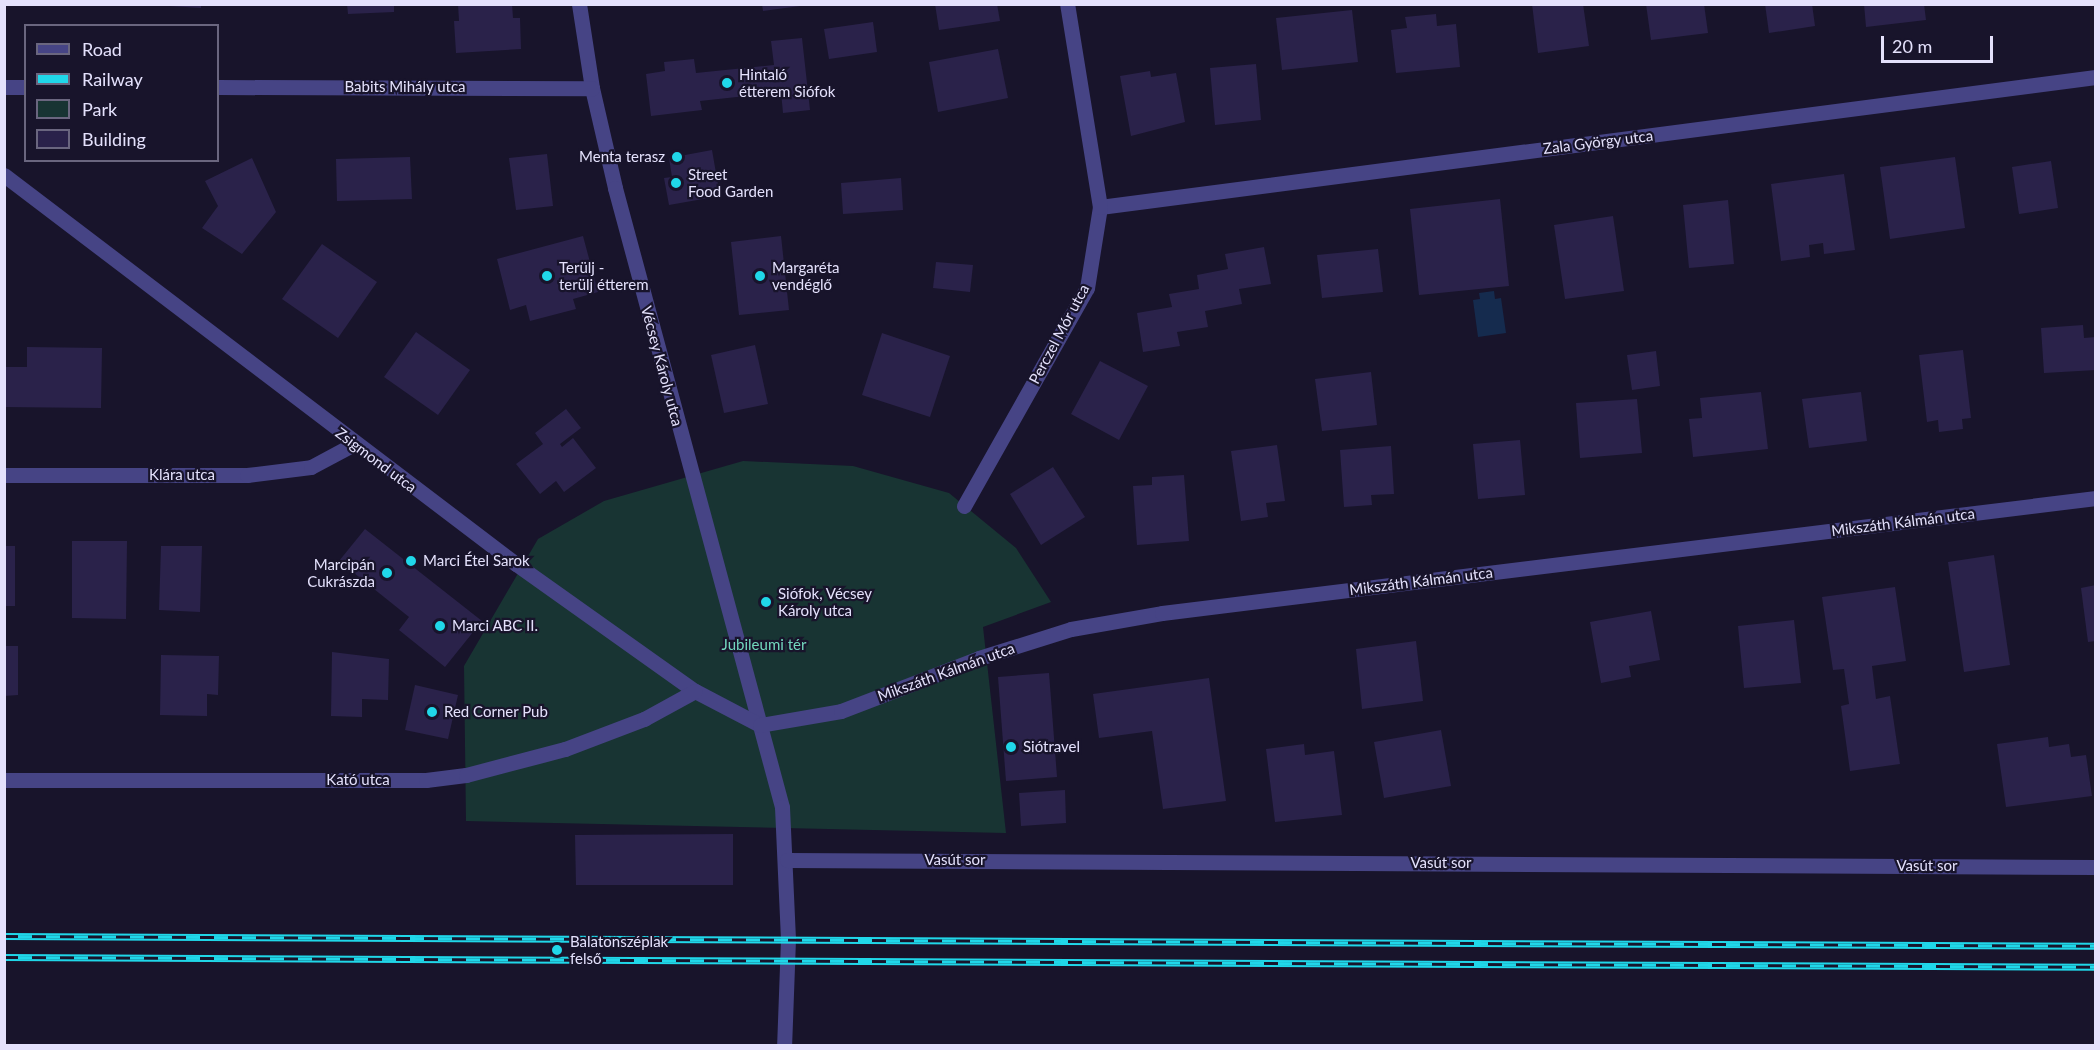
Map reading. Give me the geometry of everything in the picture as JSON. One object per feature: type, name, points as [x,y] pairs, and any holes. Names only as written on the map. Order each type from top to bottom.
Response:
[{"type":"street","name":"Vécsey Károly utca","points":[[579,4],[592,88],[698,507],[760,725]]},
{"type":"street","name":"Perczel Mór utca","points":[[964,506],[1087,288],[1100,207],[1066,4]]},
{"type":"street","name":"Zala György utca","points":[[1100,207],[2096,77]]},
{"type":"street","points":[[4,87],[24,87]]},
{"type":"street","name":"Babits Mihály utca","points":[[219,87],[592,88]]},
{"type":"street","name":"Zsigmond utca","points":[[4,175],[354,444],[695,691],[760,725]]},
{"type":"street","name":"Klára utca","points":[[4,475],[247,475],[311,467],[354,444]]},
{"type":"street","name":"Mikszáth Kálmán utca","points":[[760,725],[840,711],[979,658],[1071,629],[1162,612],[2096,498]]},
{"type":"street","name":"Kató utca","points":[[4,780],[426,780],[466,776],[566,749],[644,719],[695,691]]},
{"type":"street","points":[[760,725],[782,807],[787,860],[784,1046]]},
{"type":"street","name":"Vasút sor","points":[[787,860],[2096,867]]},
{"type":"green space","name":"Jubileumi tér","points":[[743,461],[853,466],[949,493],[1016,548],[1051,602],[983,627],[1006,833],[466,821],[464,666],[538,539],[604,501]]},
{"type":"water","points":[[1494,291],[1495,299],[1501,298],[1506,333],[1478,337],[1473,300],[1480,299],[1479,293]]},
{"type":"building","points":[[138,4],[201,4],[201,8]]},
{"type":"building","points":[[347,4],[394,4],[394,12],[348,14]]},
{"type":"building","points":[[458,4],[512,4],[513,18],[520,18],[521,49],[456,53],[454,21],[459,21]]},
{"type":"building","points":[[762,4],[800,4],[800,6],[763,11]]},
{"type":"building","points":[[935,4],[997,4],[1000,21],[939,30]]},
{"type":"building","points":[[1532,4],[1583,4],[1589,46],[1538,53]]},
{"type":"building","points":[[1646,4],[1704,4],[1708,33],[1651,40]]},
{"type":"building","points":[[1765,4],[1812,4],[1815,26],[1769,33]]},
{"type":"building","points":[[1864,4],[1924,4],[1926,20],[1866,27]]},
{"type":"building","points":[[1352,10],[1358,62],[1282,70],[1276,18]]},
{"type":"building","points":[[1436,14],[1437,26],[1456,24],[1460,67],[1396,73],[1391,30],[1407,28],[1405,17]]},
{"type":"building","points":[[873,22],[877,52],[829,59],[824,29]]},
{"type":"building","name":"Hintaló étterem Siófok","points":[[802,38],[810,110],[783,113],[781,92],[700,101],[702,110],[651,116],[646,74],[665,71],[664,62],[694,59],[696,73],[774,65],[771,41]]},
{"type":"building","points":[[998,49],[1008,98],[938,112],[929,62]]},
{"type":"building","points":[[1256,64],[1261,120],[1215,125],[1210,68]]},
{"type":"building","points":[[1150,71],[1151,77],[1176,73],[1185,122],[1131,136],[1120,76]]},
{"type":"building","points":[[712,150],[720,196],[669,205],[664,178],[672,177],[669,158]]},
{"type":"building","points":[[547,154],[553,206],[516,210],[509,158]]},
{"type":"building","points":[[410,157],[412,199],[337,201],[336,159]]},
{"type":"building","points":[[1955,157],[1965,228],[1890,239],[1880,167]]},
{"type":"building","points":[[252,158],[276,212],[242,254],[202,228],[218,206],[205,181]]},
{"type":"building","points":[[2051,161],[2058,208],[2019,214],[2012,167]]},
{"type":"building","points":[[1844,174],[1855,250],[1824,254],[1823,243],[1809,245],[1810,257],[1781,261],[1771,184]]},
{"type":"building","points":[[901,178],[903,210],[843,214],[841,183]]},
{"type":"building","points":[[1500,199],[1509,286],[1419,295],[1410,209]]},
{"type":"building","points":[[1728,200],[1734,264],[1689,268],[1683,205]]},
{"type":"building","points":[[1613,216],[1624,291],[1565,299],[1554,225]]},
{"type":"building","name":"Terülj - terülj étterem","points":[[583,236],[598,292],[573,299],[576,309],[530,321],[526,305],[510,310],[497,259]]},
{"type":"building","name":"Margaréta vendéglő","points":[[781,236],[789,310],[739,315],[731,242]]},
{"type":"building","points":[[322,244],[377,282],[338,338],[282,299]]},
{"type":"building","points":[[1264,247],[1271,284],[1239,289],[1242,304],[1205,311],[1208,327],[1177,332],[1180,346],[1143,352],[1137,313],[1172,307],[1169,294],[1199,289],[1197,275],[1228,269],[1225,254]]},
{"type":"building","points":[[1378,249],[1383,292],[1322,298],[1317,255]]},
{"type":"building","points":[[936,262],[973,265],[970,292],[933,288]]},
{"type":"building","points":[[2083,325],[2084,338],[2096,337],[2096,370],[2044,373],[2041,328]]},
{"type":"building","points":[[416,332],[470,370],[438,415],[384,377]]},
{"type":"building","points":[[882,333],[950,356],[930,417],[862,395]]},
{"type":"building","points":[[755,345],[768,404],[724,413],[711,355]]},
{"type":"building","points":[[27,347],[102,348],[101,408],[4,407],[4,367],[27,367]]},
{"type":"building","points":[[1963,350],[1971,418],[1962,419],[1963,429],[1939,432],[1938,420],[1927,422],[1919,355]]},
{"type":"building","points":[[1656,351],[1660,386],[1632,390],[1627,355]]},
{"type":"building","points":[[1100,361],[1148,386],[1119,440],[1071,414]]},
{"type":"building","points":[[1371,372],[1377,425],[1322,431],[1315,379]]},
{"type":"building","points":[[1761,392],[1768,449],[1693,457],[1689,419],[1702,418],[1700,398]]},
{"type":"building","points":[[1861,392],[1867,441],[1809,448],[1802,399]]},
{"type":"building","points":[[1637,399],[1642,453],[1580,458],[1576,403]]},
{"type":"building","points":[[566,409],[581,428],[560,444],[562,447],[573,438],[596,468],[564,492],[556,481],[540,494],[516,464],[543,444],[535,433]]},
{"type":"building","points":[[1520,440],[1525,495],[1478,499],[1473,444]]},
{"type":"building","points":[[1277,445],[1285,501],[1266,503],[1268,517],[1241,521],[1231,451]]},
{"type":"building","points":[[1391,446],[1394,494],[1371,495],[1372,505],[1344,507],[1340,450]]},
{"type":"building","points":[[1053,467],[1085,517],[1041,545],[1010,494]]},
{"type":"building","points":[[1184,475],[1189,541],[1137,545],[1133,486],[1152,485],[1152,477]]},
{"type":"building","points":[[365,529],[482,621],[445,667],[399,630],[409,617],[339,561]]},
{"type":"building","points":[[72,541],[127,541],[126,619],[72,618]]},
{"type":"building","points":[[4,546],[15,546],[15,606],[4,606]]},
{"type":"building","points":[[161,546],[202,546],[200,612],[159,610]]},
{"type":"building","points":[[1994,555],[2010,665],[1964,672],[1948,562]]},
{"type":"building","points":[[2096,585],[2096,641],[2088,642],[2081,588]]},
{"type":"building","points":[[1895,587],[1906,661],[1872,666],[1876,699],[1890,696],[1900,764],[1850,771],[1841,706],[1849,704],[1844,669],[1833,670],[1822,597]]},
{"type":"building","points":[[1651,611],[1660,660],[1629,666],[1631,677],[1601,683],[1590,622]]},
{"type":"building","points":[[1794,620],[1801,683],[1744,688],[1738,626]]},
{"type":"building","points":[[1416,641],[1423,701],[1362,709],[1356,649]]},
{"type":"building","points":[[4,646],[18,646],[18,695],[4,696]]},
{"type":"building","points":[[332,652],[389,659],[388,700],[362,699],[362,717],[331,716]]},
{"type":"building","points":[[161,655],[219,656],[218,695],[207,694],[207,716],[160,715]]},
{"type":"building","points":[[1049,673],[1057,777],[1006,781],[998,677]]},
{"type":"building","points":[[1209,678],[1226,801],[1163,809],[1152,731],[1099,738],[1093,694]]},
{"type":"building","name":"Red Corner Pub","points":[[415,685],[458,695],[448,739],[405,730]]},
{"type":"building","points":[[1441,730],[1451,786],[1384,798],[1374,742]]},
{"type":"building","points":[[2048,737],[2049,747],[2069,744],[2071,757],[2086,755],[2092,796],[2006,807],[1997,744]]},
{"type":"building","points":[[1304,744],[1305,755],[1334,751],[1342,815],[1275,822],[1266,749]]},
{"type":"building","points":[[1065,790],[1066,823],[1021,826],[1019,793]]},
{"type":"building","points":[[733,834],[733,885],[576,885],[575,835]]},
{"type":"railway","points":[[4,936],[2096,946]]},
{"type":"railway","points":[[4,957],[2096,967]]},
{"type":"place","name":"Hintaló étterem Siófok","points":[[727,83]]},
{"type":"place","name":"Menta terasz","points":[[677,157]]},
{"type":"place","name":"Street Food Garden","points":[[676,183]]},
{"type":"place","name":"Terülj - terülj étterem","points":[[547,276]]},
{"type":"place","name":"Margaréta vendéglő","points":[[760,276]]},
{"type":"place","name":"Marci Étel Sarok","points":[[411,561]]},
{"type":"place","name":"Marcipán Cukrászda","points":[[387,573]]},
{"type":"place","name":"Siófok, Vécsey Károly utca","points":[[766,602]]},
{"type":"place","name":"Marci ABC II.","points":[[440,626]]},
{"type":"place","name":"Red Corner Pub","points":[[432,712]]},
{"type":"place","name":"Siótravel","points":[[1011,747]]},
{"type":"place","name":"Balatonszéplak felső","points":[[557,950]]}]
